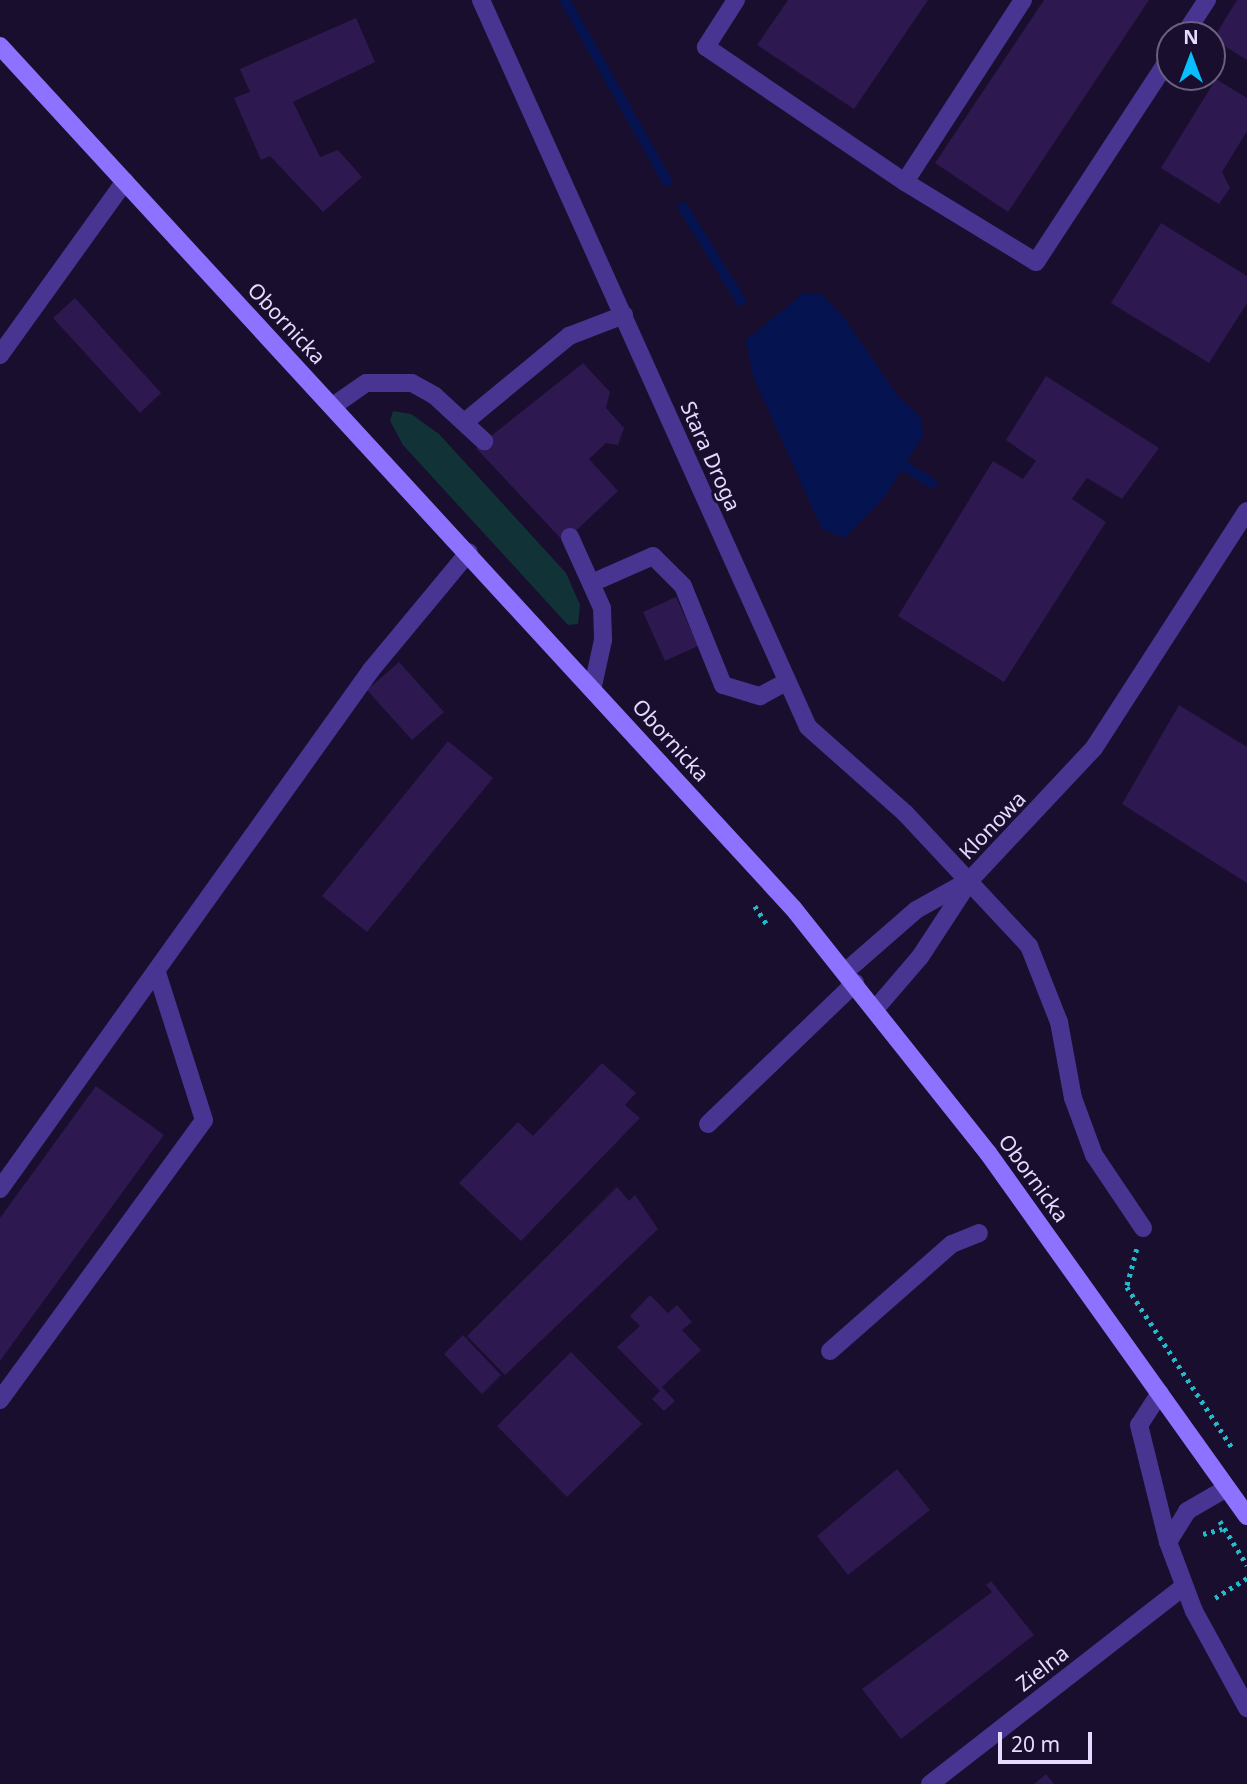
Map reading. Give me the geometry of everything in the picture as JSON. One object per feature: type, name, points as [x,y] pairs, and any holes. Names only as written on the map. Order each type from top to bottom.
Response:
[{"type":"main road","name":"Obornicka","points":[[0,46],[593,686],[877,1007],[1247,1516]]},
{"type":"street","name":"Stara Droga","points":[[481,0],[808,727],[971,879]]},
{"type":"street","points":[[736,0],[706,47],[905,182],[1036,262],[1156,78]]},
{"type":"street","points":[[905,182],[1023,0]]},
{"type":"street","points":[[1193,21],[1207,0]]},
{"type":"street","points":[[0,355],[125,181]]},
{"type":"street","points":[[466,421],[569,336],[624,315]]},
{"type":"street","points":[[333,405],[366,383],[412,383],[466,421],[484,441]]},
{"type":"street","name":"Klonowa","points":[[1143,1228],[1094,1155],[1073,1098],[1059,1022],[1029,946],[971,879],[1094,748],[1247,511]]},
{"type":"street","points":[[570,537],[594,582],[603,640],[593,686]]},
{"type":"street","points":[[0,1189],[157,973],[371,670],[469,552]]},
{"type":"street","points":[[594,582],[653,556],[683,586],[723,685],[760,696],[786,682]]},
{"type":"street","points":[[708,1124],[916,911],[971,879]]},
{"type":"street","points":[[877,1007],[920,957],[971,879]]},
{"type":"street","points":[[0,1400],[204,1119],[157,973]]},
{"type":"street","points":[[830,1351],[952,1244],[979,1233]]},
{"type":"street","points":[[1160,1393],[1139,1425],[1168,1542],[1194,1611],[1247,1708]]},
{"type":"street","points":[[1168,1542],[1188,1511],[1227,1488]]},
{"type":"street","name":"Zielna","points":[[936,1782],[1183,1587]]},
{"type":"path","points":[[1143,1228],[1127,1287],[1239,1458]]},
{"type":"path","points":[[1194,1611],[1247,1578]]},
{"type":"green space","points":[[393,411],[411,414],[439,434],[566,573],[580,605],[578,624],[568,625],[403,445],[390,421]]},
{"type":"shaded area","points":[[804,293],[821,294],[842,315],[898,396],[921,418],[923,436],[886,495],[845,538],[822,529],[753,376],[746,340]]},
{"type":"building","points":[[788,0],[928,0],[854,109],[757,45]]},
{"type":"building","points":[[1044,0],[1149,0],[1008,212],[935,163]]},
{"type":"building","points":[[1237,0],[1247,0],[1247,60],[1226,47],[1224,21]]},
{"type":"building","points":[[356,18],[375,62],[293,102],[320,157],[338,150],[362,177],[323,212],[270,156],[261,160],[234,98],[250,92],[240,69]]},
{"type":"building","points":[[1226,85],[1247,98],[1247,131],[1222,172],[1230,188],[1219,204],[1161,168],[1209,91],[1226,91]]},
{"type":"building","points":[[1161,223],[1247,276],[1247,303],[1209,363],[1111,303]]},
{"type":"building","points":[[75,298],[161,393],[140,413],[53,318]]},
{"type":"building","points":[[583,363],[610,392],[606,408],[624,428],[618,445],[606,443],[589,459],[618,491],[564,542],[476,448]]},
{"type":"building","points":[[1046,376],[1159,448],[1122,499],[1087,478],[1072,499],[1106,522],[1004,682],[898,616],[993,461],[1023,479],[1036,461],[1006,440]]},
{"type":"building","points":[[676,597],[698,646],[665,661],[643,612]]},
{"type":"building","points":[[399,662],[444,712],[412,740],[367,690]]},
{"type":"building","points":[[1179,705],[1247,747],[1247,883],[1122,804]]},
{"type":"building","points":[[448,741],[493,778],[367,932],[322,896]]},
{"type":"building","points":[[602,1063],[636,1093],[625,1105],[640,1118],[521,1241],[459,1183],[518,1122],[533,1136]]},
{"type":"building","points":[[96,1086],[164,1135],[0,1361],[0,1218]]},
{"type":"building","points":[[617,1187],[629,1201],[635,1195],[658,1229],[505,1375],[467,1336]]},
{"type":"building","points":[[650,1295],[668,1313],[677,1305],[692,1322],[682,1330],[701,1350],[662,1387],[675,1401],[664,1411],[652,1399],[660,1391],[617,1347],[640,1326],[630,1316]]},
{"type":"building","points":[[463,1335],[501,1375],[482,1394],[444,1354]]},
{"type":"building","points":[[571,1352],[642,1424],[567,1497],[497,1426]]},
{"type":"building","points":[[897,1469],[930,1510],[848,1575],[817,1536]]},
{"type":"building","points":[[991,1581],[1034,1635],[901,1739],[862,1689],[992,1592],[986,1585]]},
{"type":"building","points":[[1046,1774],[1054,1784],[1034,1784]]},
{"type":"waterway","points":[[565,0],[667,181]]},
{"type":"waterway","points":[[683,207],[741,301]]},
{"type":"waterway","points":[[891,458],[932,483]]}]
